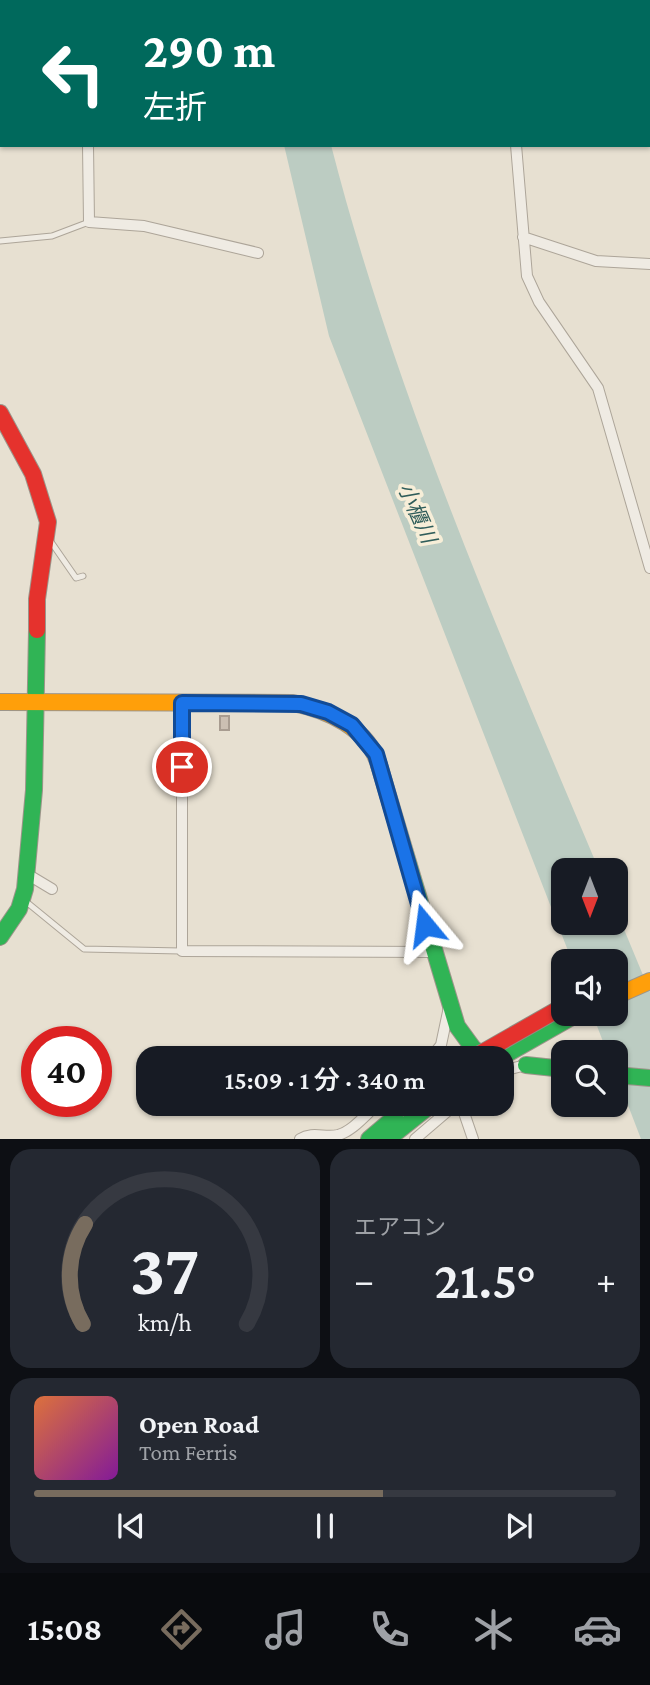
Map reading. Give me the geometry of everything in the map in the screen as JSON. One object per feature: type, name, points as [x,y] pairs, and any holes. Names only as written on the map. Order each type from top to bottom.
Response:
[{"type":"main road","points":[[0,414],[33,474],[45,506],[47,537],[37,599],[34,790],[24,900],[0,937]]},
{"type":"main road","points":[[0,702],[301,704],[328,712],[352,725],[376,754],[449,1006],[457,1026],[472,1046]]},
{"type":"main road","points":[[628,977],[650,968]]},
{"type":"main road","points":[[628,991],[650,981]]},
{"type":"main road","points":[[494,1046],[551,1013]]},
{"type":"main road","points":[[514,1058],[560,1026]]},
{"type":"main road","points":[[526,1065],[551,1068]]},
{"type":"main road","points":[[628,1076],[650,1078]]},
{"type":"main road","points":[[369,1139],[397,1116]]},
{"type":"main road","points":[[388,1139],[417,1116]]},
{"type":"street","points":[[88,147],[89,222],[144,226],[258,253]]},
{"type":"street","points":[[516,147],[526,271],[532,288],[589,371],[601,396],[650,568]]},
{"type":"street","points":[[523,237],[596,261],[650,264]]},
{"type":"street","points":[[182,703],[182,951],[433,952]]},
{"type":"street","points":[[27,874],[52,889]]},
{"type":"street","points":[[440,1046],[449,1006]]},
{"type":"street","points":[[514,1066],[526,1065]]},
{"type":"street","points":[[300,1139],[308,1134],[334,1136],[346,1132],[364,1116]]},
{"type":"street","points":[[415,1139],[443,1116]]},
{"type":"street","points":[[463,1116],[473,1139]]},
{"type":"lane","points":[[0,241],[51,236],[89,222]]},
{"type":"lane","points":[[47,537],[76,578],[83,576]]},
{"type":"lane","points":[[24,900],[84,949],[182,951]]},
{"type":"water","name":"小櫃川","points":[[284,147],[332,147],[386,330],[418,421],[487,602],[594,858],[551,858],[551,907],[329,336]]},
{"type":"water","points":[[562,935],[626,935],[650,992],[650,1139],[641,1139],[628,1105],[628,1040],[602,1040],[597,1026],[628,1026],[628,949],[567,949]]},
{"type":"building","points":[[220,716],[229,716],[229,730],[220,730]]},
{"type":"traffic: fast","points":[[0,937],[19,909],[25,889],[34,790],[37,630]]},
{"type":"traffic: fast","points":[[379,765],[457,1026],[472,1046]]},
{"type":"traffic: fast","points":[[514,1050],[556,1026]]},
{"type":"traffic: fast","points":[[526,1065],[551,1068]]},
{"type":"traffic: fast","points":[[628,1076],[650,1078]]},
{"type":"traffic: fast","points":[[388,1139],[417,1116]]},
{"type":"traffic: fast","points":[[369,1139],[395,1117]]},
{"type":"traffic: slow","points":[[0,702],[293,703],[320,710],[345,723],[366,741],[379,765]]},
{"type":"traffic: slow","points":[[628,991],[650,981]]},
{"type":"traffic: jam","points":[[0,413],[33,474],[48,522],[37,599],[37,630]]},
{"type":"traffic: jam","points":[[494,1046],[551,1013]]},
{"type":"route","points":[[182,767],[182,703],[276,701],[309,705],[352,725],[376,754],[425,925]]}]
